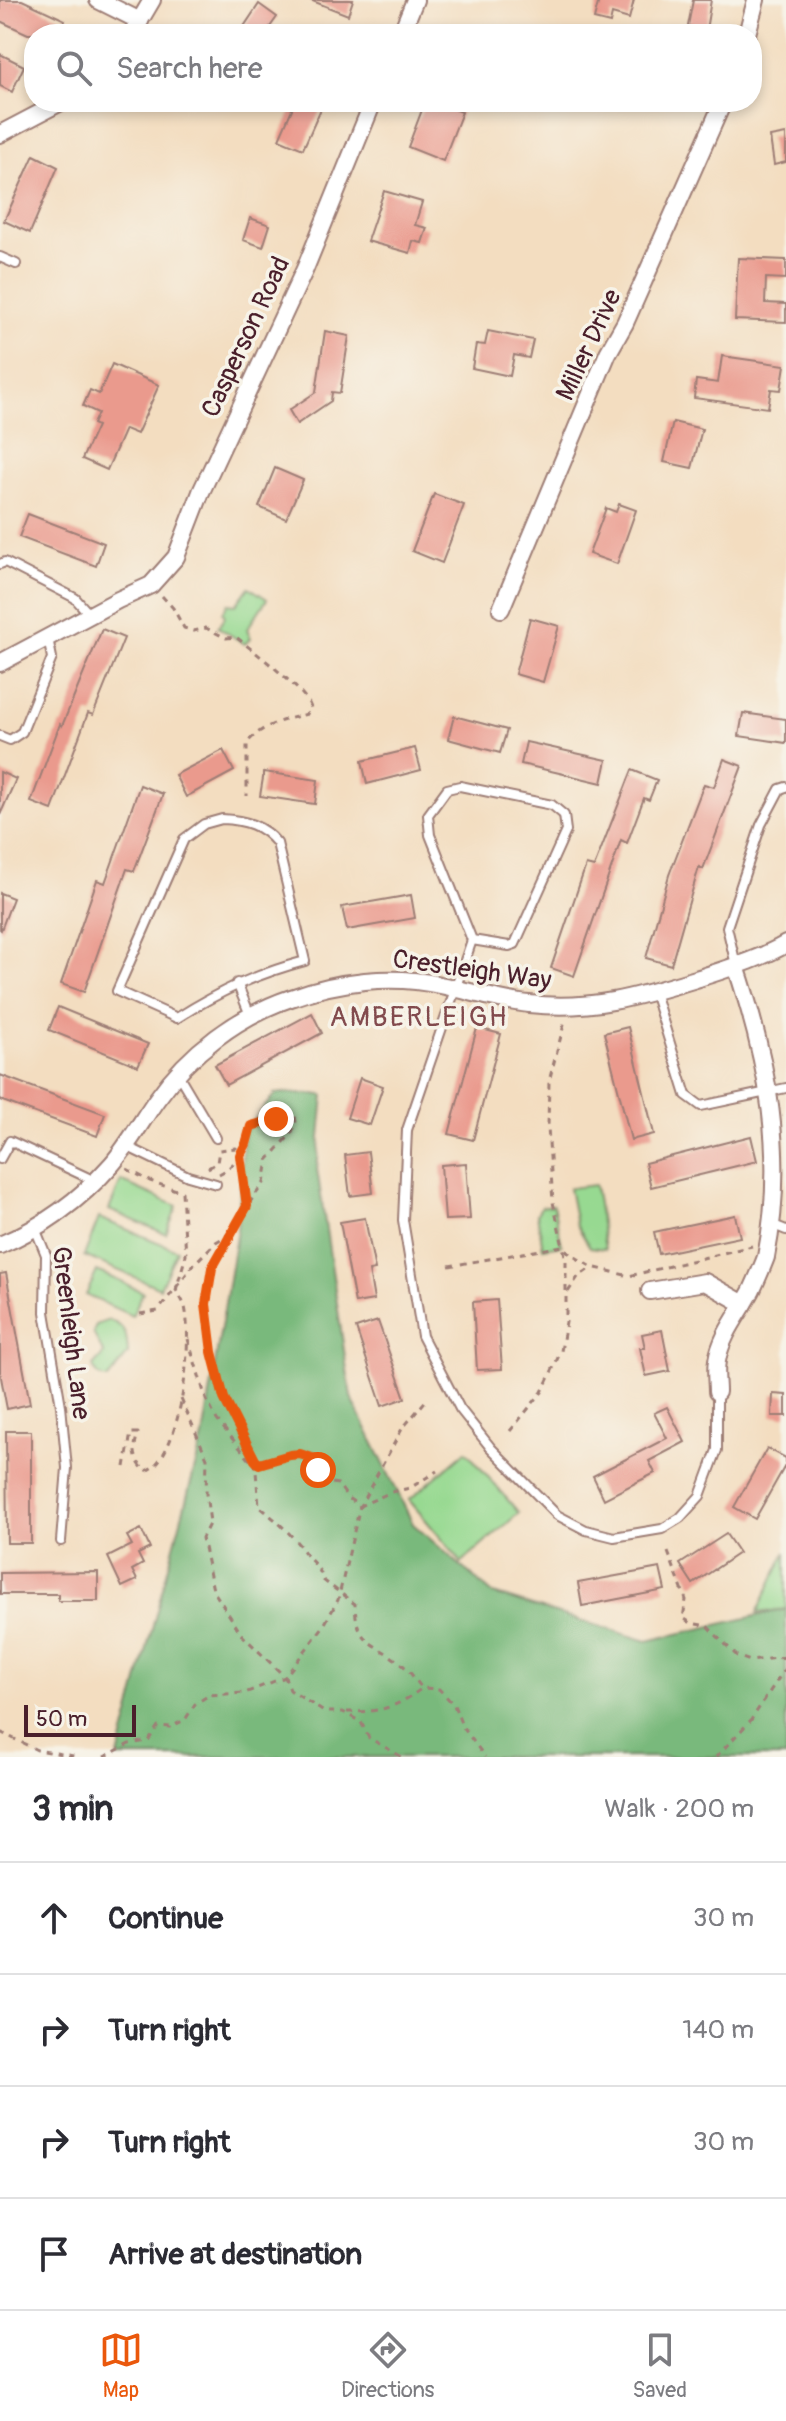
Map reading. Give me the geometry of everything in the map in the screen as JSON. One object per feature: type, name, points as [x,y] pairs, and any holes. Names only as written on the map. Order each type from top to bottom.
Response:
[{"type":"street","points":[[98,0],[132,24]]},
{"type":"street","points":[[138,24],[152,0]]},
{"type":"street","points":[[405,24],[415,0]]},
{"type":"street","points":[[750,24],[756,0]]},
{"type":"street","points":[[0,134],[42,112]]},
{"type":"street","name":"Casperson Road","points":[[151,585],[176,557],[201,492],[305,269],[369,112]]},
{"type":"street","name":"Miller Drive","points":[[501,609],[608,353],[632,309],[719,112]]},
{"type":"street","points":[[0,663],[151,585]]},
{"type":"street","name":"Crestleigh Way","points":[[0,1245],[69,1205],[96,1181],[126,1146],[159,1096],[213,1041],[251,1016],[288,999],[345,984],[397,980],[525,1004],[558,1007],[617,1002],[736,966],[786,944]]},
{"type":"street","points":[[717,1392],[717,1358],[723,1341],[781,1228],[784,1169],[781,1089],[736,966]]},
{"type":"street","points":[[650,1291],[705,1282],[744,1304]]},
{"type":"lane","points":[[0,257],[16,264]]},
{"type":"lane","points":[[0,564],[5,562],[75,598],[90,615]]},
{"type":"lane","points":[[0,736],[10,740],[22,732],[52,658],[48,638]]},
{"type":"lane","points":[[472,940],[509,946],[515,944],[566,831],[566,822],[559,809],[460,786],[447,789],[428,815],[430,835],[472,940],[407,1130],[403,1220],[422,1336],[460,1409],[491,1448],[557,1515],[586,1530],[614,1537],[662,1529],[680,1518],[700,1496],[717,1450],[717,1392]]},
{"type":"lane","points":[[736,966],[727,927],[761,825],[780,789],[786,787]]},
{"type":"lane","points":[[222,819],[253,824],[277,843],[305,961],[266,971],[237,983],[177,1018],[117,991],[184,839],[204,824],[222,819]]},
{"type":"lane","points":[[237,983],[251,1016]]},
{"type":"lane","points":[[654,992],[686,1095],[701,1106],[781,1089]]},
{"type":"lane","points":[[178,1074],[216,1138]]},
{"type":"lane","points":[[0,1159],[10,1141],[96,1181]]},
{"type":"lane","points":[[126,1146],[188,1176],[216,1180]]},
{"type":"lane","name":"Greenleigh Lane","points":[[35,1227],[46,1255],[45,1312],[61,1406],[67,1468],[61,1541]]},
{"type":"path","points":[[151,585],[173,608],[184,628],[194,631],[206,628],[221,637],[236,637],[295,686],[310,703],[307,714],[271,724],[247,743],[247,796]]},
{"type":"path","points":[[510,1431],[542,1392],[561,1351],[566,1322],[568,1292],[563,1246],[553,1202],[548,1098],[549,1081],[565,1021]]},
{"type":"path","points":[[216,1180],[240,1155],[251,1126],[295,1114],[296,1123],[291,1134],[268,1160],[264,1183],[247,1206],[212,1268],[206,1304],[212,1352],[224,1398],[255,1460],[259,1464],[290,1455],[310,1456],[315,1459],[318,1470],[327,1482],[338,1484],[348,1498],[360,1506]]},
{"type":"path","points":[[205,1174],[205,1170],[217,1163],[219,1150],[236,1148],[240,1155],[247,1206]]},
{"type":"path","points":[[125,1168],[182,1192],[186,1255],[176,1290],[185,1305],[188,1339],[206,1399],[217,1420],[249,1459],[255,1460]]},
{"type":"path","points":[[140,1314],[158,1311],[205,1253],[233,1232]]},
{"type":"path","points":[[563,1246],[592,1267],[629,1276],[756,1245]]},
{"type":"path","points":[[449,1266],[563,1246]]},
{"type":"path","points":[[568,1292],[578,1277],[592,1267]]},
{"type":"path","points":[[125,1467],[131,1433],[138,1433],[133,1450],[145,1471],[153,1469],[173,1437],[188,1339]]},
{"type":"path","points":[[104,1757],[129,1744],[148,1741],[158,1726],[170,1727],[185,1720],[195,1704],[209,1695],[245,1693],[285,1677],[323,1627],[341,1593],[360,1506],[402,1429],[428,1398]]},
{"type":"path","points":[[181,1399],[207,1458],[206,1494],[210,1522],[202,1538],[213,1590],[242,1635],[285,1677],[290,1690],[324,1712],[378,1712],[405,1701],[422,1688],[439,1689],[454,1705],[462,1726],[485,1757]]},
{"type":"path","points":[[255,1460],[259,1506],[297,1539],[320,1569],[323,1580],[355,1604],[359,1632],[371,1646],[401,1663],[422,1688]]},
{"type":"path","points":[[360,1506],[391,1492],[410,1488],[437,1471]]},
{"type":"path","points":[[668,1552],[686,1600],[683,1618],[707,1626],[737,1656],[750,1661],[786,1657]]},
{"type":"path","points":[[716,1757],[751,1720],[786,1667]]},
{"type":"path","points":[[343,1712],[361,1722],[369,1738],[402,1757]]},
{"type":"path","points":[[0,1732],[30,1747],[79,1757]]},
{"type":"path","points":[[29,1757],[30,1747]]},
{"type":"green space","points":[[249,587],[267,599],[247,629],[251,638],[245,644],[218,627],[225,617],[223,612],[228,604],[236,605]]},
{"type":"green space","points":[[276,1093],[324,1095],[317,1169],[351,1397],[413,1524],[493,1594],[647,1641],[786,1609],[786,1757],[118,1757],[203,1437],[237,1230],[244,1132]]},
{"type":"green space","points":[[121,1181],[177,1206],[166,1234],[109,1210]]},
{"type":"green space","points":[[595,1185],[605,1249],[590,1247],[576,1224],[569,1188]]},
{"type":"green space","points":[[553,1205],[562,1245],[543,1248],[537,1214],[541,1207]]},
{"type":"green space","points":[[99,1218],[177,1250],[160,1288],[84,1256]]},
{"type":"green space","points":[[97,1271],[143,1292],[132,1316],[86,1295]]},
{"type":"green space","points":[[109,1320],[125,1333],[128,1354],[108,1379],[99,1375],[93,1366],[104,1354],[93,1333],[96,1325]]},
{"type":"green space","points":[[466,1451],[519,1513],[462,1563],[409,1500]]},
{"type":"green space","points":[[786,1552],[786,1609],[757,1613]]},
{"type":"building","points":[[0,0],[22,0],[65,20],[63,24],[24,24],[24,32],[0,21]]},
{"type":"building","points":[[310,0],[353,0],[348,15]]},
{"type":"building","points":[[599,0],[634,0],[629,19],[612,14],[610,23],[594,19]]},
{"type":"building","points":[[693,0],[711,0],[707,24],[688,24]]},
{"type":"building","points":[[259,4],[277,17],[272,24],[246,24]]},
{"type":"building","points":[[0,54],[24,66],[12,92],[0,86]]},
{"type":"building","points":[[291,112],[320,112],[303,149],[279,139]]},
{"type":"building","points":[[421,112],[462,112],[443,161],[408,147]]},
{"type":"building","points":[[786,134],[786,162],[774,165],[770,137]]},
{"type":"building","points":[[34,155],[58,167],[30,233],[4,221]]},
{"type":"building","points":[[384,191],[422,202],[415,225],[427,228],[422,243],[413,241],[410,253],[367,241]]},
{"type":"building","points":[[250,218],[270,225],[263,247],[243,240]]},
{"type":"building","points":[[738,258],[786,260],[786,279],[766,278],[765,303],[786,304],[786,322],[735,320]]},
{"type":"building","points":[[325,331],[349,336],[340,393],[332,392],[331,401],[297,424],[289,410],[316,392]]},
{"type":"building","points":[[488,331],[533,340],[529,358],[514,355],[510,376],[472,368],[476,344],[485,345]]},
{"type":"building","points":[[722,356],[785,365],[781,390],[771,389],[768,408],[694,398],[696,380],[718,383]]},
{"type":"building","points":[[112,364],[159,385],[137,434],[125,429],[107,470],[82,459],[97,426],[93,424],[98,413],[83,406],[90,390],[99,394]]},
{"type":"building","points":[[673,422],[702,429],[692,468],[664,462]]},
{"type":"building","points":[[275,468],[303,480],[286,519],[259,507]]},
{"type":"building","points":[[434,494],[464,505],[442,563],[412,551]]},
{"type":"building","points":[[619,504],[636,510],[617,564],[589,554],[606,508],[616,512]]},
{"type":"building","points":[[28,514],[104,543],[96,566],[19,537]]},
{"type":"building","points":[[530,618],[559,626],[543,682],[515,674]]},
{"type":"building","points":[[102,629],[124,638],[93,715],[88,713],[52,810],[31,802],[60,724],[62,726]]},
{"type":"building","points":[[743,713],[786,719],[786,743],[739,736]]},
{"type":"building","points":[[454,716],[507,730],[500,753],[448,739]]},
{"type":"building","points":[[526,742],[607,760],[602,783],[521,764]]},
{"type":"building","points":[[415,748],[421,770],[367,784],[362,761]]},
{"type":"building","points":[[223,750],[234,771],[186,797],[175,775]]},
{"type":"building","points":[[724,759],[742,766],[703,869],[699,867],[671,965],[646,958],[669,875],[704,784],[714,787]]},
{"type":"building","points":[[632,770],[657,780],[649,800],[644,798],[627,843],[621,840],[574,976],[551,968],[586,865],[594,867]]},
{"type":"building","points":[[0,772],[16,779],[0,815]]},
{"type":"building","points":[[264,772],[318,780],[315,804],[260,796]]},
{"type":"building","points":[[140,785],[163,794],[134,871],[127,869],[84,992],[61,984],[97,880],[105,883]]},
{"type":"building","points":[[0,893],[13,898],[1,930],[0,929]]},
{"type":"building","points":[[411,895],[415,918],[347,930],[342,907]]},
{"type":"building","points":[[58,1007],[148,1044],[138,1066],[49,1030]]},
{"type":"building","points":[[312,1013],[322,1033],[226,1085],[215,1065]]},
{"type":"building","points":[[628,1027],[654,1134],[631,1140],[604,1033]]},
{"type":"building","points":[[477,1028],[501,1034],[473,1140],[449,1134]]},
{"type":"building","points":[[0,1075],[105,1114],[97,1136],[0,1100]]},
{"type":"building","points":[[360,1078],[383,1086],[370,1125],[347,1118]]},
{"type":"building","points":[[751,1136],[757,1161],[651,1187],[645,1163]]},
{"type":"building","points":[[368,1152],[373,1193],[350,1196],[345,1155]]},
{"type":"building","points":[[466,1163],[470,1219],[445,1220],[441,1165]]},
{"type":"building","points":[[735,1215],[740,1237],[659,1254],[654,1232]]},
{"type":"building","points":[[365,1218],[375,1270],[369,1271],[374,1300],[355,1303],[340,1222]]},
{"type":"building","points":[[6,1273],[30,1404],[7,1409],[0,1372],[0,1274]]},
{"type":"building","points":[[497,1300],[502,1369],[477,1370],[473,1302]]},
{"type":"building","points":[[378,1321],[405,1398],[382,1406],[356,1328]]},
{"type":"building","points":[[662,1330],[670,1371],[646,1376],[640,1348],[645,1348],[642,1334]]},
{"type":"building","points":[[773,1394],[786,1395],[786,1416],[772,1416]]},
{"type":"building","points":[[667,1407],[685,1442],[649,1461],[655,1473],[604,1499],[593,1476],[667,1438],[654,1413]]},
{"type":"building","points":[[6,1431],[31,1431],[31,1543],[7,1543]]},
{"type":"building","points":[[767,1448],[786,1458],[786,1464],[755,1519],[734,1507]]},
{"type":"building","points":[[141,1529],[150,1548],[138,1554],[143,1564],[132,1570],[137,1580],[122,1587],[108,1557],[132,1545],[127,1536]]},
{"type":"building","points":[[726,1534],[739,1553],[693,1584],[680,1564]]},
{"type":"building","points":[[660,1568],[665,1590],[582,1606],[578,1583]]},
{"type":"building","points":[[98,1572],[98,1601],[58,1601],[58,1594],[0,1594],[0,1573]]},
{"type":"district","name":"AMBERLEIGH","points":[[419,1017]]},
{"type":"route","points":[[276,1119],[251,1126],[240,1155],[247,1206],[212,1268],[206,1304],[212,1352],[224,1398],[255,1460],[259,1464],[300,1454],[315,1459],[318,1470]]}]
